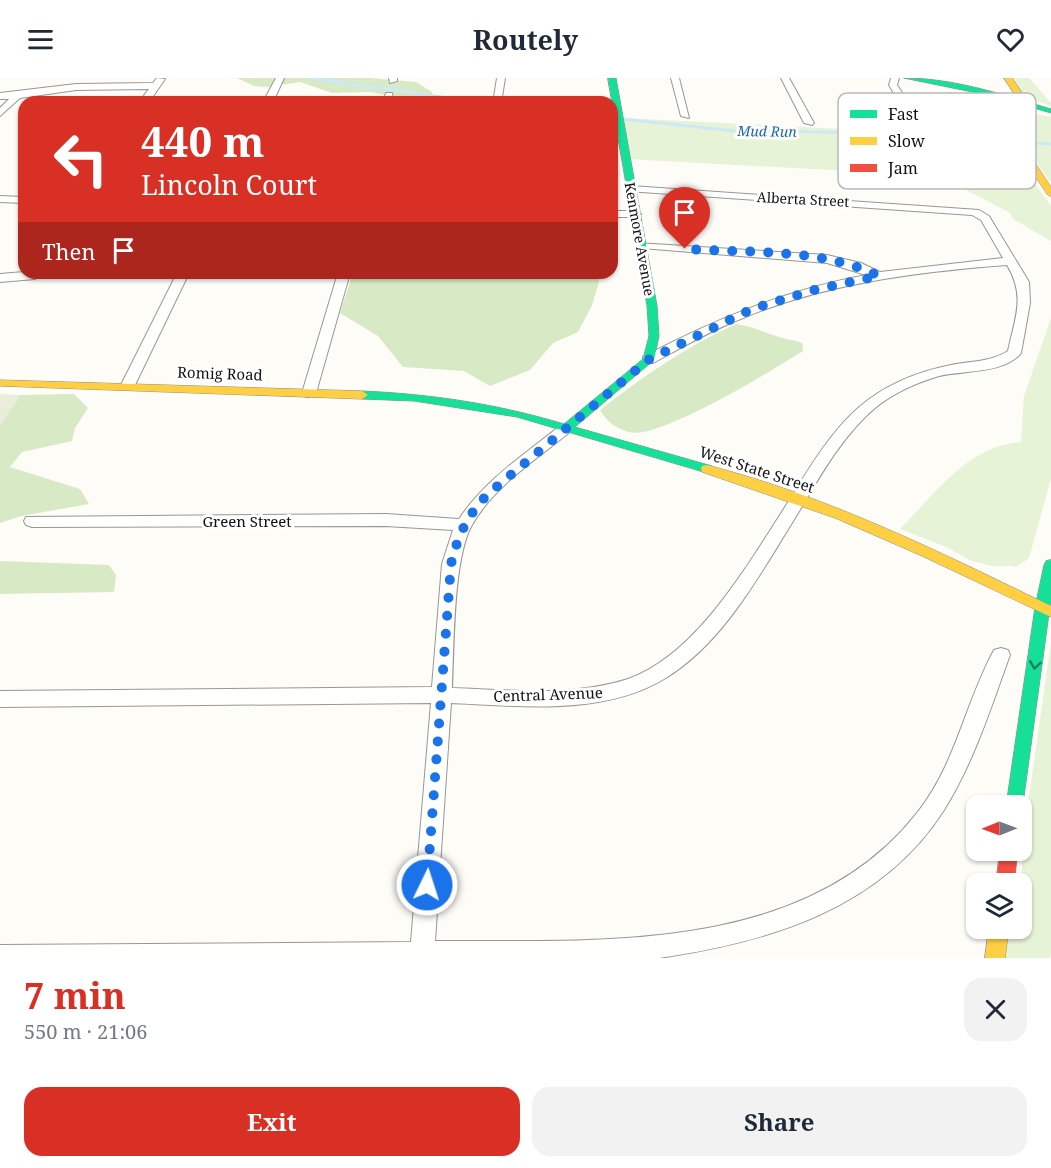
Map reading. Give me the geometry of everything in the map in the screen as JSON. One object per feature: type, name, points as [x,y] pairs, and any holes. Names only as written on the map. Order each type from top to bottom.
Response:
[{"type":"main road","name":"Kenmore Avenue","points":[[612,78],[615,96]]},
{"type":"main road","points":[[908,78],[983,93]]},
{"type":"main road","points":[[997,78],[1006,93]]},
{"type":"main road","points":[[1008,78],[1018,93]]},
{"type":"main road","points":[[1036,106],[1051,111]]},
{"type":"main road","name":"Kenmore Avenue","points":[[618,119],[655,328],[648,360]]},
{"type":"main road","points":[[1036,171],[1051,194]]},
{"type":"main road","points":[[566,428],[648,360]]},
{"type":"main road","name":"Romig Road","points":[[0,384],[309,393],[438,400]]},
{"type":"main road","name":"West State Street","points":[[438,400],[518,414],[727,474],[799,499],[924,550],[1047,609]]},
{"type":"main road","points":[[1018,795],[1047,609],[1051,565]]},
{"type":"main road","points":[[995,958],[998,939]]},
{"type":"street","points":[[271,96],[280,78]]},
{"type":"street","points":[[498,96],[501,78]]},
{"type":"street","points":[[675,78],[686,116]]},
{"type":"street","points":[[785,78],[809,123]]},
{"type":"street","points":[[895,78],[893,85],[898,93]]},
{"type":"street","points":[[0,96],[17,96],[76,87],[159,82]]},
{"type":"street","points":[[148,96],[159,82]]},
{"type":"street","points":[[0,113],[17,96]]},
{"type":"street","name":"Alberta Street","points":[[631,189],[975,212]]},
{"type":"street","points":[[0,199],[18,200]]},
{"type":"street","name":"Central Avenue","points":[[0,699],[583,695],[619,689],[653,677],[692,647],[726,606],[834,445],[860,413],[903,384],[929,375],[1001,363],[1014,353],[1020,335],[1024,303],[1023,282],[985,218],[975,212]]},
{"type":"street","points":[[618,214],[635,214]]},
{"type":"street","points":[[641,245],[827,259],[857,266],[879,276]]},
{"type":"street","points":[[648,360],[752,309],[814,290],[879,276],[1011,261]]},
{"type":"street","points":[[0,278],[18,276]]},
{"type":"street","points":[[127,387],[180,279]]},
{"type":"street","points":[[309,393],[342,279]]},
{"type":"street","points":[[422,957],[451,564],[463,525],[488,494],[566,428]]},
{"type":"street","name":"Green Street","points":[[32,521],[387,520],[463,525]]},
{"type":"street","points":[[0,957],[422,957],[609,952],[694,943],[748,931],[813,908],[842,894],[897,853],[926,819],[945,788],[977,718],[1001,655]]},
{"type":"green space","points":[[237,78],[371,78],[416,82],[432,92],[432,96],[390,96],[370,92],[332,93],[300,82],[268,87],[254,86]]},
{"type":"green space","points":[[1010,78],[1029,78],[1051,103],[1051,106],[1036,101],[1036,93],[1022,93]]},
{"type":"green space","points":[[1036,114],[1051,117],[1051,183],[1036,162]]},
{"type":"green space","points":[[622,118],[838,129],[838,170],[628,159]]},
{"type":"green space","points":[[1036,185],[1051,206],[1051,241],[1013,219],[1010,213],[965,189],[1036,189]]},
{"type":"green space","points":[[351,279],[599,279],[592,305],[578,332],[553,343],[530,370],[490,386],[464,371],[403,367],[378,336],[340,313]]},
{"type":"green space","points":[[1051,318],[1051,479],[1029,558],[1015,568],[1015,566],[992,566],[972,561],[946,547],[900,529],[939,487],[968,462],[1002,445],[1021,442],[1024,396]]},
{"type":"green space","points":[[736,324],[802,343],[803,351],[716,402],[664,426],[643,432],[628,432],[612,424],[602,414],[600,410],[649,374],[700,342]]},
{"type":"green space","points":[[0,394],[20,395],[0,426]]},
{"type":"green space","points":[[74,394],[88,408],[75,428],[72,441],[22,452],[10,467],[80,489],[89,504],[21,516],[0,523],[0,426],[20,395]]},
{"type":"green space","points":[[0,561],[109,565],[116,575],[114,592],[0,594]]},
{"type":"green space","points":[[1051,642],[1050,958],[1005,958],[1008,939],[1032,939],[1032,873],[1022,873],[1022,861],[1032,861],[1032,795],[1029,795]]},
{"type":"waterway","name":"Mud Run","points":[[312,78],[435,96]]},
{"type":"waterway","name":"Mud Run","points":[[618,119],[735,131],[838,132]]},
{"type":"waterway","name":"Mud Run","points":[[1036,143],[1051,144]]},
{"type":"traffic: fast","points":[[612,78],[615,96]]},
{"type":"traffic: fast","points":[[908,78],[988,93]]},
{"type":"traffic: fast","points":[[1036,107],[1051,111]]},
{"type":"traffic: fast","points":[[566,428],[648,360],[654,336],[652,306],[618,112]]},
{"type":"traffic: fast","points":[[362,395],[414,397],[518,414],[707,469]]},
{"type":"traffic: fast","points":[[1016,795],[1042,607],[1051,565]]},
{"type":"traffic: slow","points":[[1008,78],[1018,93]]},
{"type":"traffic: slow","points":[[1036,171],[1051,194]]},
{"type":"traffic: slow","points":[[0,383],[362,395]]},
{"type":"traffic: slow","points":[[707,469],[796,498],[839,515],[967,571],[1051,612]]},
{"type":"traffic: slow","points":[[995,958],[998,939]]},
{"type":"traffic: jam","points":[[1006,873],[1008,861]]},
{"type":"route","points":[[427,885],[451,564],[458,537],[468,516],[488,494],[648,360],[719,323],[752,309],[814,290],[879,276],[845,262],[827,259],[685,249]]}]
